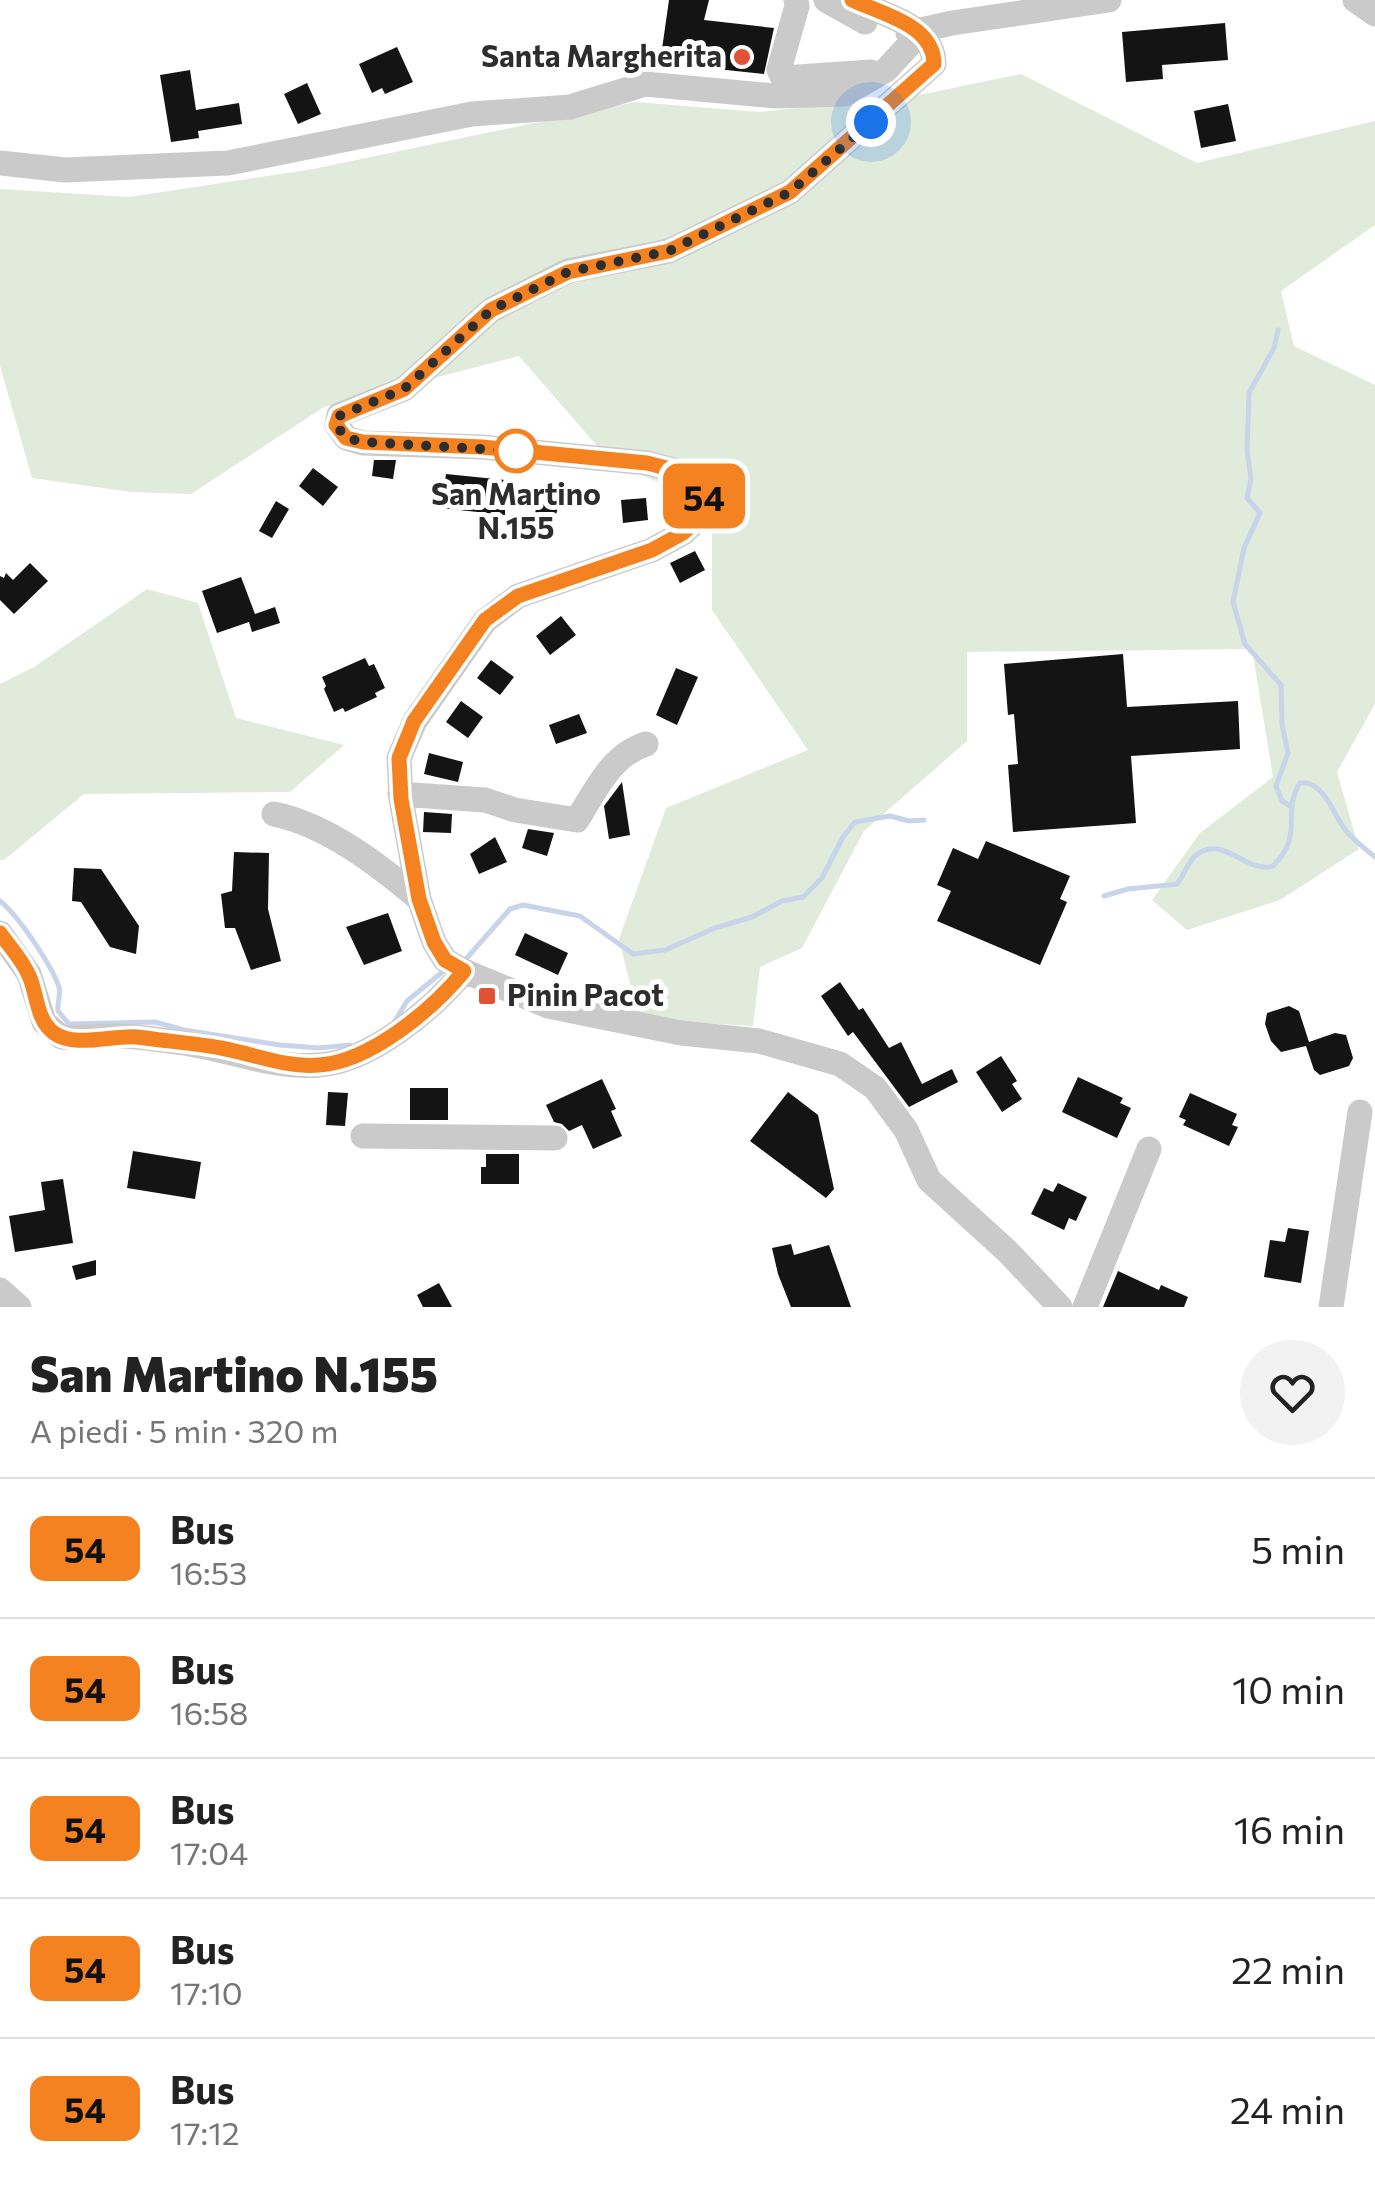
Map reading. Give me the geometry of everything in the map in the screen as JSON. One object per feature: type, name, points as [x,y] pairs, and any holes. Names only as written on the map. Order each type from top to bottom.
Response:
[{"type":"street","points":[[796,0],[779,70],[783,78],[886,70]]},
{"type":"street","points":[[826,0],[894,34],[1109,0]]},
{"type":"street","points":[[852,0],[921,32],[934,49],[934,64],[790,192],[669,251],[568,272],[491,310],[404,389],[339,416],[336,425],[346,438],[363,442],[482,447],[647,463],[702,482],[704,502],[698,519],[683,533],[652,550],[518,596],[485,620],[414,721],[399,758],[400,794],[419,899],[434,942],[454,966],[548,1006],[681,1033],[758,1041],[840,1064],[875,1088],[906,1130],[929,1180],[1008,1252],[1060,1307]]},
{"type":"street","points":[[1355,0],[1375,14]]},
{"type":"street","points":[[0,164],[65,170],[228,163],[472,114],[570,107],[645,84],[776,96],[845,94],[886,70],[921,32]]},
{"type":"street","points":[[400,794],[484,800],[516,810],[578,820],[615,762],[627,750],[646,744]]},
{"type":"street","points":[[274,814],[330,837],[372,862],[419,899]]},
{"type":"street","points":[[0,934],[29,974],[44,1022],[61,1037],[120,1035],[153,1039],[222,1048],[282,1064],[322,1066],[366,1051],[432,1005],[454,966]]},
{"type":"street","points":[[1331,1307],[1360,1112]]},
{"type":"street","points":[[363,1136],[555,1138]]},
{"type":"street","points":[[1085,1307],[1148,1148]]},
{"type":"street","points":[[0,1290],[19,1307]]},
{"type":"green space","points":[[1021,74],[1197,163],[1375,121],[1375,225],[1281,291],[1294,346],[1375,385],[1375,704],[1337,772],[1359,849],[1280,900],[1187,930],[1152,900],[1200,833],[1273,777],[1252,649],[967,652],[967,741],[864,831],[802,948],[760,967],[753,1026],[639,1019],[619,939],[666,808],[808,750],[712,610],[712,505],[611,462],[519,356],[324,407],[191,494],[131,492],[32,478],[0,366],[0,189],[129,197],[313,169],[635,102],[759,112],[924,94]]},
{"type":"green space","points":[[147,589],[198,603],[236,718],[344,745],[290,792],[84,794],[0,860],[0,684],[34,667]]},
{"type":"building","points":[[669,0],[709,0],[704,20],[774,28],[764,74],[660,63]]},
{"type":"building","points":[[1225,23],[1228,60],[1162,65],[1163,79],[1126,82],[1122,32]]},
{"type":"building","points":[[397,47],[413,82],[385,94],[382,88],[372,93],[359,64]]},
{"type":"building","points":[[190,70],[196,110],[239,103],[242,124],[198,131],[199,138],[171,142],[160,75]]},
{"type":"building","points":[[307,83],[321,114],[298,124],[284,94]]},
{"type":"building","points":[[1228,104],[1236,141],[1201,148],[1194,111]]},
{"type":"building","points":[[374,460],[396,460],[393,479],[372,476]]},
{"type":"building","points":[[313,468],[338,487],[323,506],[299,486]]},
{"type":"building","points":[[446,474],[505,480],[505,515],[441,508]]},
{"type":"building","points":[[541,486],[563,491],[551,531],[532,527]]},
{"type":"building","points":[[646,498],[648,520],[623,523],[621,500]]},
{"type":"building","points":[[276,501],[289,509],[272,538],[259,531]]},
{"type":"building","points":[[695,551],[705,570],[680,583],[670,563]]},
{"type":"building","points":[[30,563],[48,581],[14,614],[0,600],[0,576],[4,578],[6,573],[13,580]]},
{"type":"building","points":[[241,577],[255,614],[275,607],[280,623],[252,632],[249,622],[217,633],[202,591]]},
{"type":"building","points":[[561,616],[576,635],[550,655],[536,636]]},
{"type":"building","points":[[1123,654],[1127,707],[1238,701],[1240,749],[1131,756],[1136,823],[1013,832],[1008,765],[1018,764],[1014,714],[1008,715],[1004,664]]},
{"type":"building","points":[[365,658],[369,666],[374,664],[385,688],[375,693],[377,697],[345,712],[343,708],[334,712],[322,677]]},
{"type":"building","points":[[491,660],[514,677],[500,695],[477,678]]},
{"type":"building","points":[[676,668],[698,677],[677,725],[656,715]]},
{"type":"building","points":[[461,701],[483,717],[468,738],[446,722]]},
{"type":"building","points":[[579,714],[587,733],[556,744],[549,725]]},
{"type":"building","points":[[429,753],[463,762],[458,782],[424,774]]},
{"type":"building","points":[[622,782],[630,835],[609,839],[604,806]]},
{"type":"building","points":[[424,812],[452,814],[451,833],[423,832]]},
{"type":"building","points":[[528,829],[554,833],[547,856],[522,848]]},
{"type":"building","points":[[495,837],[507,862],[479,874],[470,854]]},
{"type":"building","points":[[986,841],[1070,876],[1060,899],[1067,902],[1040,965],[937,921],[951,891],[937,885],[953,848],[978,859]]},
{"type":"building","points":[[234,852],[269,853],[268,909],[281,961],[251,970],[235,928],[225,928],[221,894],[232,891]]},
{"type":"building","points":[[74,868],[101,869],[139,926],[136,954],[110,947],[81,902],[72,901]]},
{"type":"building","points":[[388,913],[402,951],[364,965],[346,927]]},
{"type":"building","points":[[525,933],[568,953],[558,975],[515,955]]},
{"type":"building","points":[[840,982],[889,1048],[901,1042],[922,1084],[952,1069],[958,1082],[909,1107],[853,1032],[848,1036],[821,996]]},
{"type":"building","points":[[1289,1006],[1299,1011],[1309,1042],[1335,1033],[1346,1035],[1353,1058],[1349,1066],[1320,1075],[1314,1070],[1306,1046],[1281,1052],[1271,1041],[1265,1024],[1267,1013]]},
{"type":"building","points":[[1001,1056],[1017,1081],[1012,1084],[1022,1099],[1002,1112],[976,1072]]},
{"type":"building","points":[[1078,1077],[1123,1098],[1120,1103],[1131,1108],[1117,1138],[1062,1112]]},
{"type":"building","points":[[602,1079],[616,1109],[611,1111],[622,1136],[593,1149],[582,1125],[569,1131],[554,1122],[546,1105]]},
{"type":"building","points":[[410,1088],[448,1088],[448,1120],[410,1120]]},
{"type":"building","points":[[328,1092],[348,1093],[345,1126],[326,1125]]},
{"type":"building","points":[[788,1092],[818,1115],[834,1189],[826,1198],[750,1141]]},
{"type":"building","points":[[1190,1093],[1237,1114],[1232,1125],[1238,1127],[1229,1146],[1183,1125],[1186,1120],[1179,1117]]},
{"type":"building","points":[[133,1151],[201,1162],[195,1199],[127,1188]]},
{"type":"building","points":[[486,1154],[519,1154],[519,1184],[481,1184]]},
{"type":"building","points":[[63,1179],[73,1243],[15,1252],[9,1216],[45,1210],[41,1182]]},
{"type":"building","points":[[1058,1183],[1087,1197],[1076,1221],[1069,1218],[1064,1230],[1031,1214],[1044,1188],[1053,1192]]},
{"type":"building","points":[[1288,1228],[1309,1231],[1301,1283],[1264,1277],[1270,1240],[1285,1242]]},
{"type":"building","points":[[791,1244],[794,1255],[829,1245],[851,1307],[791,1307],[772,1248]]},
{"type":"building","points":[[96,1260],[96,1275],[76,1280],[72,1266]]},
{"type":"building","points":[[1118,1271],[1159,1290],[1161,1285],[1188,1297],[1184,1307],[1103,1307]]},
{"type":"building","points":[[439,1283],[452,1307],[423,1307],[417,1295]]},
{"type":"waterway","points":[[1278,330],[1274,348],[1249,393],[1247,451],[1251,478],[1247,498],[1260,513],[1244,548],[1233,602],[1245,644],[1281,685],[1288,753],[1276,786],[1282,801],[1292,807]]},
{"type":"waterway","points":[[1104,896],[1128,889],[1177,884],[1192,859],[1205,850],[1225,851],[1254,865],[1273,866],[1288,844],[1292,804],[1300,783],[1308,783],[1321,792],[1347,832],[1375,857]]},
{"type":"waterway","points":[[465,960],[510,909],[523,905],[580,916],[633,954],[665,950],[752,917],[782,901],[803,897],[822,878],[855,822],[890,816],[924,820]]},
{"type":"waterway","points":[[0,901],[25,929],[49,967],[59,987],[58,1011],[69,1024],[155,1022],[280,1045],[350,1045]]},
{"type":"waterway","points":[[395,1021],[407,1001],[446,969]]},
{"type":"bus line","name":"54","points":[[0,933],[29,974],[44,1022],[61,1037],[120,1035],[222,1048],[282,1064],[322,1066],[366,1051],[445,994],[464,971],[445,960],[434,942],[419,899],[401,799],[399,758],[414,721],[485,620],[518,596],[652,550],[683,533],[698,519],[704,502],[702,482],[647,463],[482,447],[363,442],[346,438],[336,425],[339,416],[404,389],[491,310],[568,272],[669,251],[790,192],[934,64],[934,49],[921,32],[852,0]]},
{"type":"place","name":"Santa Margherita","points":[[742,57]]},
{"type":"place","name":"San Martino N.155","points":[[516,451]]},
{"type":"place","name":"Pinin Pacot","points":[[487,996]]},
{"type":"route","points":[[516,451],[363,442],[346,438],[336,425],[339,416],[404,389],[491,310],[568,272],[669,251],[790,192],[871,122]]}]
